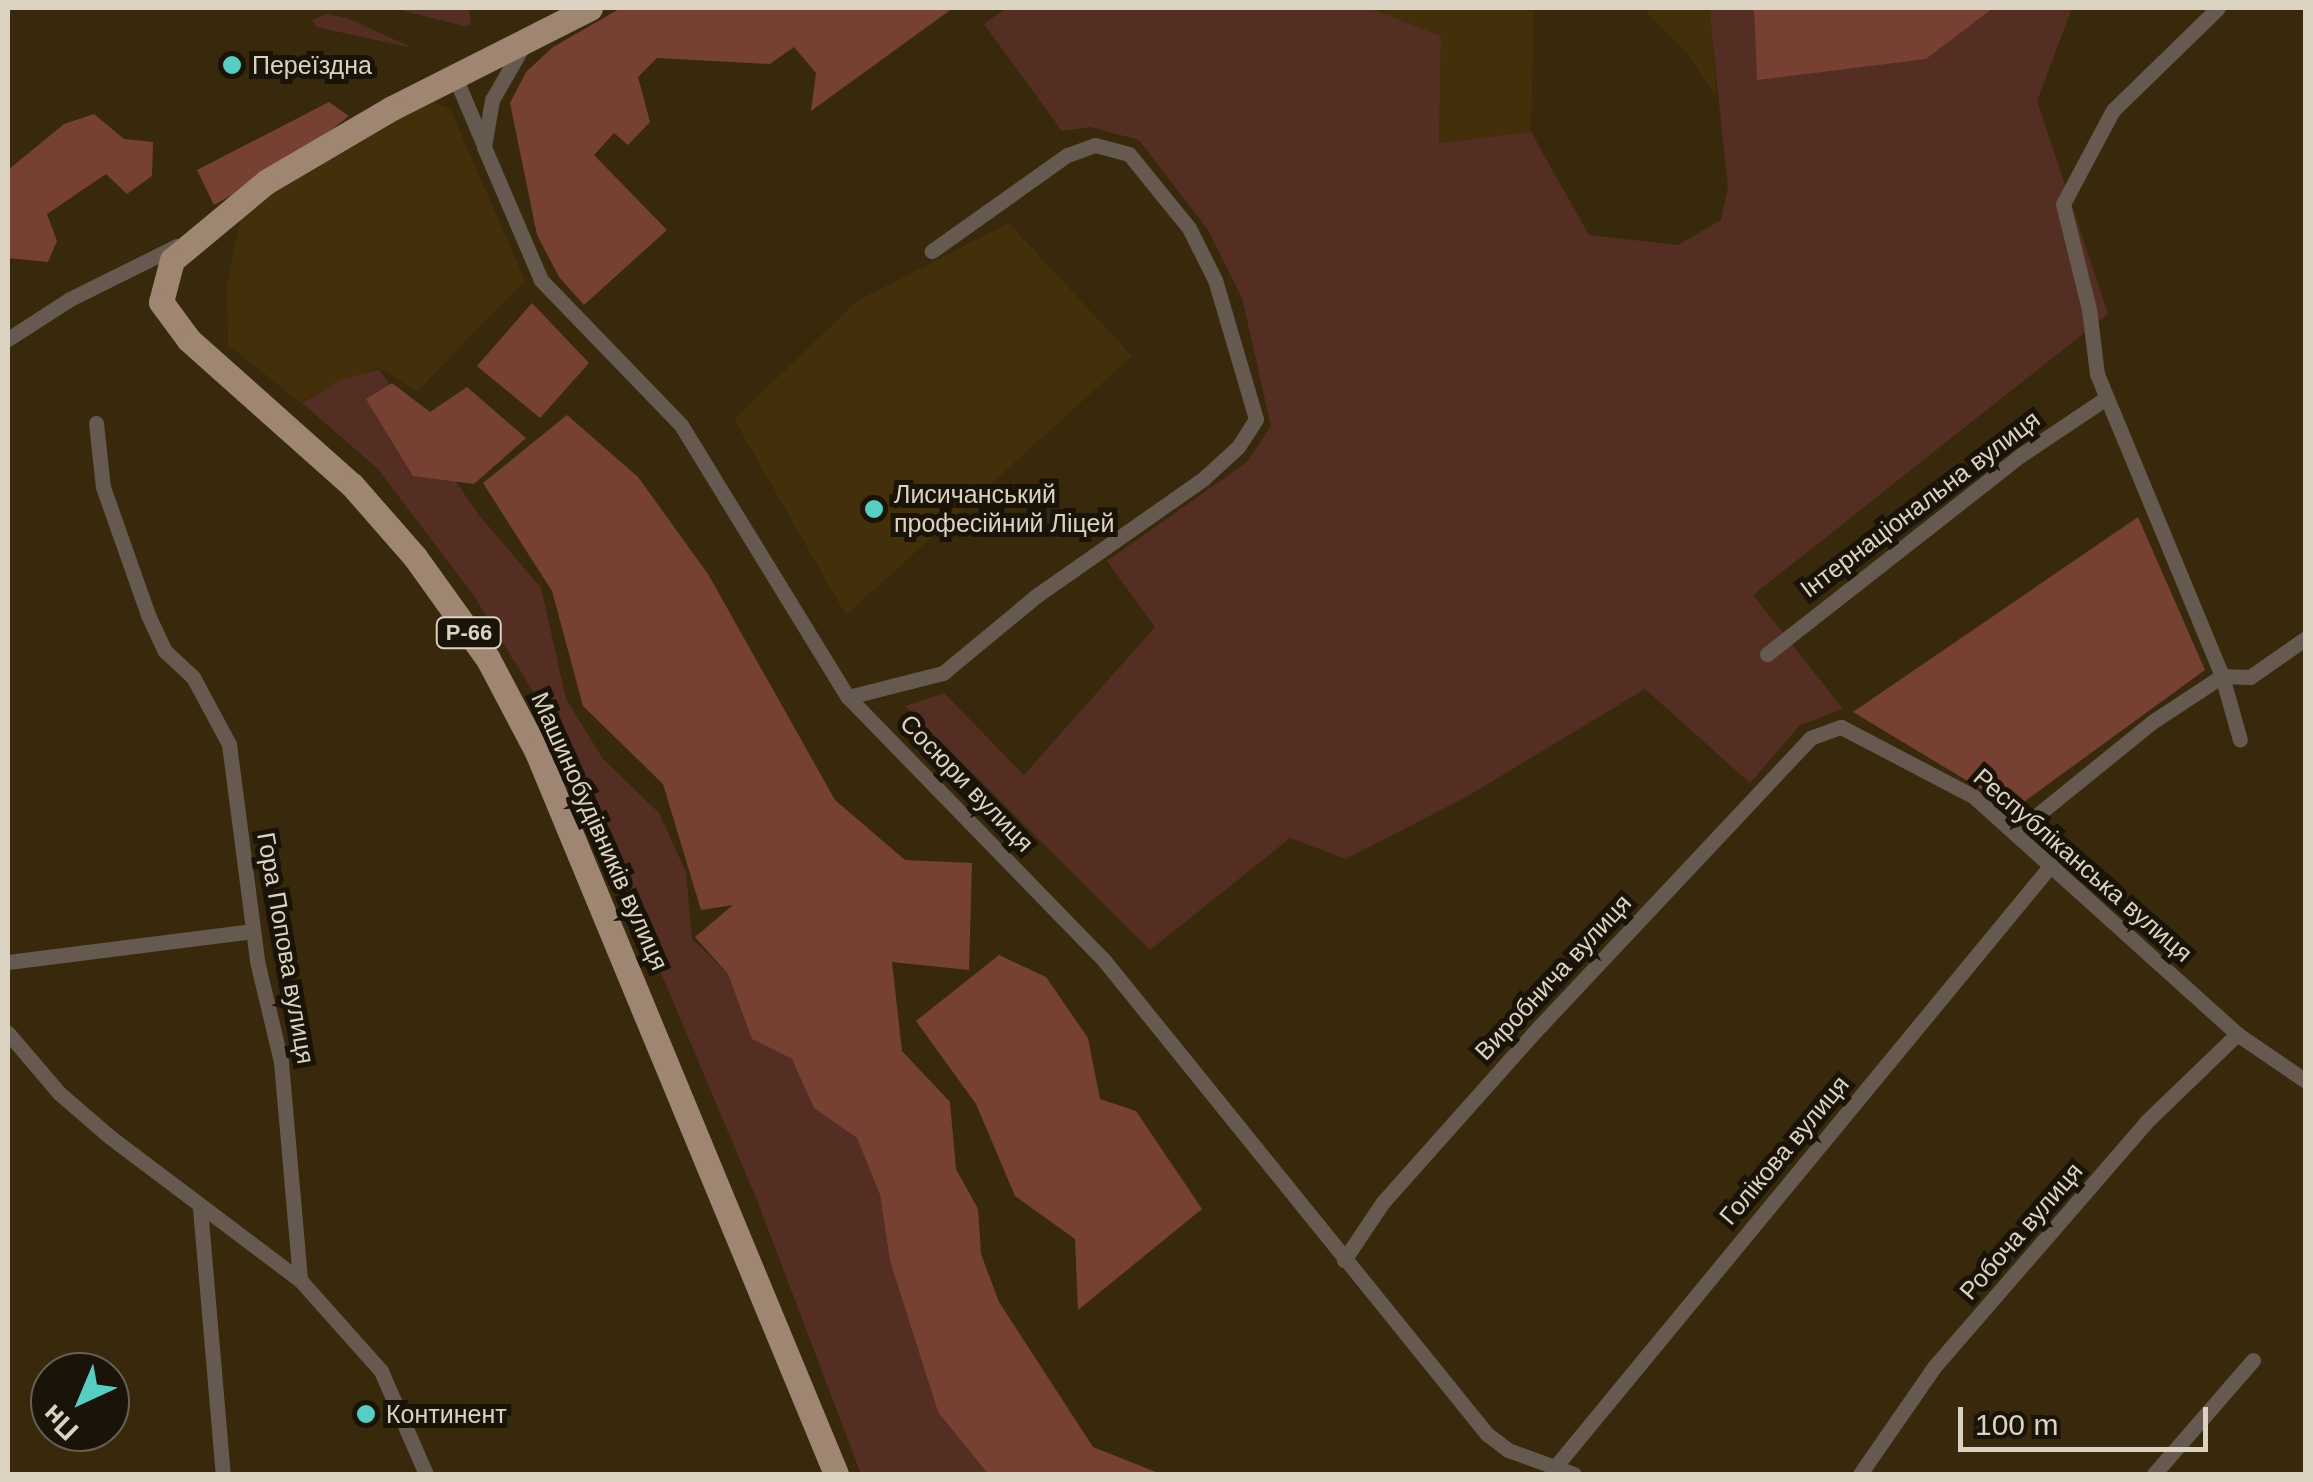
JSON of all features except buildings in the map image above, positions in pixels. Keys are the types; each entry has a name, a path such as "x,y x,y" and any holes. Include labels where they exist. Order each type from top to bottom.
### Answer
{"main road":[{"name":"Машинобудівників вулиця","path":"590,8 328,144 189,240 162,281 161,302 171,322 352,485 415,557 488,659 537,752 836,1474"}],"street":[{"path":"2218,8 2113,110 2063,204 2106,398 2222,676 2240,740"},
{"path":"484,147 492,100 527,40"},
{"name":"Сосюри вулиця","path":"455,77 540,280 680,425 848,697 1103,959 1487,1434 1574,1474"},
{"path":"848,697 943,673 1036,596 1203,479 1238,448 1256,418 1215,280 1190,228 1129,154 1095,145 1066,155 932,251"},
{"path":"8,340 70,299 189,240"},
{"name":"Інтернаціональна вулиця","path":"1767,654 2021,455 2106,398"},
{"name":"Гора Попова вулиця","path":"96,424 103,487 148,615 164,651 193,677 230,744 252,932 280,1062 300,1280"},
{"path":"2015,832 2095,765 2222,676 2250,676 2306,638"},
{"name":"Республіканська вулиця","path":"1810,738 1841,728 1973,796 2237,1034 2306,1081"},
{"name":"Виробнича вулиця","path":"1344,1260 1382,1202 1810,738"},
{"name":"Голікова вулиця","path":"1554,1467 2051,865"},
{"path":"8,962 252,932"},
{"path":"8,1033 59,1092 200,1208 300,1280 381,1370 426,1474"},
{"name":"Робоча вулиця","path":"1860,1474 1934,1367 2146,1122 2237,1034"},
{"path":"2282,1065 2306,1064"},
{"path":"2282,1065 2306,1089"},
{"path":"200,1208 223,1474"},
{"path":"2154,1474 2254,1360"}],"shaded area":[{"path":"392,8 469,8 471,25 464,26"},
{"path":"621,8 953,8 811,111 816,73 794,47 770,64 657,58 638,77 650,122 628,145 614,133 594,155 667,230 584,305 559,277 537,235 510,103 526,72 553,47"},
{"path":"1006,8 1369,8 1441,36 1439,143 1531,132 1589,235 1678,245 1721,220 1728,187 1709,8 2072,8 2037,101 2108,314 1753,595 1843,709 1800,725 1750,783 1645,689 1466,797 1346,859 1290,838 1150,950 905,706 944,693 1024,775 1155,627 1107,561 1247,462 1271,426 1242,298 1208,230 1139,140 1090,127 1062,131 984,24"},
{"path":"1369,8 1534,8 1531,132 1439,143 1441,36"},
{"path":"1643,8 1709,8 1717,99 1692,59"},
{"path":"1754,8 1993,8 1926,59 1757,80"},
{"path":"327,14 347,18 413,48 316,27 312,20"},
{"path":"426,99 450,109 525,281 417,391 378,367 300,402 228,345 227,283 242,212 332,150"},
{"path":"329,102 349,116 288,163 214,205 197,170"},
{"path":"94,114 124,139 153,142 152,176 127,194 106,174 47,214 57,241 48,262 8,258 8,170 64,124"},
{"name":"Лисичанський професійний Ліцей","path":"1009,223 1132,356 846,615 734,419 857,301"},
{"path":"532,303 589,363 540,418 477,366"},
{"path":"379,369 478,514 541,588 566,699 603,759 659,813 686,872 692,939 728,974 752,1039 792,1059 857,1138 880,1195 890,1261 938,1412 988,1474 861,1474 757,1200 625,888 534,693 472,593 377,468 302,403 342,380"},
{"path":"392,383 430,412 467,387 526,438 474,484 413,476 366,399"},
{"path":"567,415 638,477 708,574 835,800 905,860 972,863 969,970 892,962 902,1051 950,1102 956,1169 978,1209 981,1254 999,1302 1093,1447 1161,1474 988,1474 938,1412 890,1261 880,1195 857,1138 814,1108 792,1059 752,1039 728,974 695,937 733,905 701,910 663,784 583,706 552,591 483,483"},
{"path":"2138,517 2205,670 2014,809 1853,712"},
{"path":"999,955 1046,977 1088,1038 1100,1099 1136,1111 1202,1209 1078,1310 1075,1239 1015,1196 976,1104 916,1021"}],"place":[{"name":"Переїздна","path":"232,65"},
{"name":"Лисичанський професійний Ліцей","path":"874,509"},
{"name":"Континент","path":"366,1414"}]}
